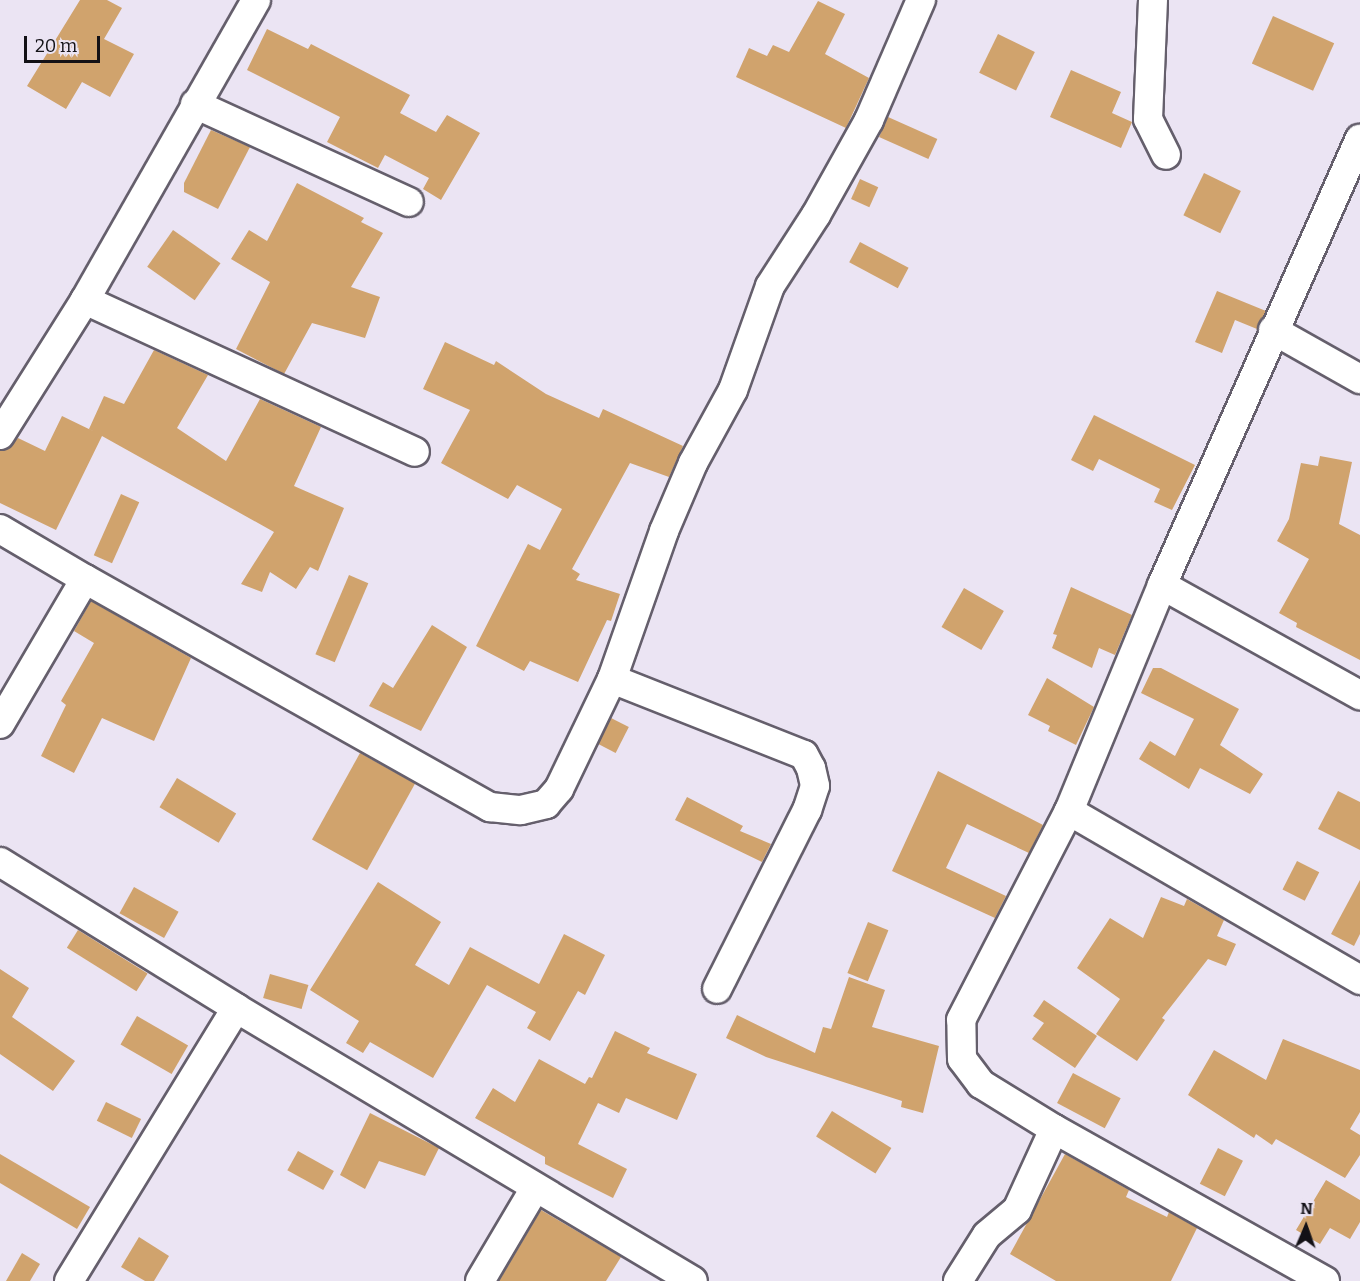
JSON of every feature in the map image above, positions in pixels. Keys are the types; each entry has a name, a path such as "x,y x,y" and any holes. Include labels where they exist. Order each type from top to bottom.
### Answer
{"street":[{"path":"0,435 85,300 256,0"},
{"path":"0,529 489,807 521,810 546,804 559,789 612,679 664,531 693,463 733,390 770,286 816,215 869,120 921,0"},
{"path":"1153,0 1148,119 1166,155"},
{"path":"195,104 409,202"},
{"path":"1325,1281 1054,1129 981,1084 962,1059 961,1020 1069,811 1162,585 1273,330 1360,139"},
{"path":"85,300 415,452"},
{"path":"1273,330 1360,379"},
{"path":"0,724 86,579"},
{"path":"1162,585 1360,695"},
{"path":"612,679 804,755 812,768 815,786 807,810 717,988"},
{"path":"1069,811 1360,980"},
{"path":"0,862 236,1008 693,1281"},
{"path":"69,1281 236,1008"},
{"path":"958,1281 987,1235 1017,1210 1054,1129"},
{"path":"480,1281 535,1188"}],"building":[{"path":"80,0 107,0 122,8 104,39 134,54 110,97 82,82 66,109 27,86"},
{"path":"818,1 845,14 825,54 869,78 846,128 736,77 749,48 767,56 773,45 789,52"},
{"path":"1273,16 1334,43 1313,91 1252,64"},
{"path":"267,29 308,49 311,44 410,95 400,113 436,132 447,115 480,133 441,200 423,189 429,178 385,155 378,168 327,142 340,117 247,70"},
{"path":"998,34 1035,52 1016,91 979,73"},
{"path":"1071,70 1121,92 1112,113 1132,122 1121,148 1050,117"},
{"path":"888,117 937,139 928,159 879,137"},
{"path":"211,130 250,147 218,209 184,192 184,183"},
{"path":"1204,173 1241,191 1220,233 1183,215"},
{"path":"860,179 878,187 869,207 851,199"},
{"path":"297,183 364,218 361,222 383,233 351,287 380,297 365,338 312,323 284,374 236,349 270,282 231,259 249,230 267,241"},
{"path":"173,230 221,263 195,300 147,267"},
{"path":"860,242 909,268 898,288 849,262"},
{"path":"1217,291 1266,311 1257,329 1235,320 1222,353 1195,342"},
{"path":"445,342 494,365 496,361 546,394 599,418 603,409 683,446 669,477 630,463 572,569 580,574 576,580 620,594 611,621 607,620 578,682 530,661 524,671 476,646 528,544 540,550 562,509 517,485 508,499 441,463 470,410 423,389"},
{"path":"154,350 208,375 177,428 226,461 260,399 321,427 294,486 344,508 318,571 310,567 296,589 270,572 262,592 241,584 274,532 102,436 56,530 0,503 0,451 8,449 18,438 45,451 62,416 95,432 89,429 104,396 124,404"},
{"path":"1094,415 1195,465 1172,510 1154,502 1160,489 1099,459 1093,471 1071,460"},
{"path":"1320,456 1352,462 1339,524 1360,535 1360,660 1296,627 1297,623 1279,613 1309,559 1277,541 1289,519 1301,463 1318,466"},
{"path":"121,494 139,502 112,563 94,555"},
{"path":"349,575 368,583 335,662 315,654"},
{"path":"1071,587 1132,615 1115,655 1099,648 1092,668 1052,648 1057,635 1053,634"},
{"path":"964,588 1004,611 981,650 942,627"},
{"path":"91,601 191,658 154,741 102,718 74,773 41,756 66,705 61,701 94,643 74,631"},
{"path":"432,625 467,647 421,731 369,706 383,682 393,688"},
{"path":"1153,668 1161,668 1239,709 1220,745 1263,774 1250,794 1200,768 1189,789 1139,759 1150,741 1175,756 1194,719 1141,693"},
{"path":"1047,678 1094,707 1076,745 1048,731 1050,726 1028,715"},
{"path":"611,718 629,727 616,753 598,744"},
{"path":"360,753 415,784 367,870 312,840"},
{"path":"938,771 1043,825 1029,853 967,824 946,868 1006,896 995,918 892,871"},
{"path":"177,778 236,814 219,843 159,807"},
{"path":"1338,791 1360,802 1360,850 1318,829"},
{"path":"687,797 743,826 740,831 771,844 762,862 675,820"},
{"path":"1297,861 1319,872 1305,901 1282,890"},
{"path":"1360,880 1360,934 1354,946 1331,934"},
{"path":"378,882 441,922 415,965 449,985 470,947 539,984 564,934 605,955 585,995 578,991 550,1041 527,1028 536,1012 487,985 433,1078 370,1042 363,1053 346,1043 359,1021 310,990"},
{"path":"134,887 179,912 164,938 119,913"},
{"path":"1161,897 1184,906 1187,899 1224,920 1217,936 1236,944 1226,966 1208,959 1162,1018 1165,1020 1137,1061 1096,1034 1120,999 1077,968 1110,918 1143,938"},
{"path":"868,922 888,930 868,981 847,973"},
{"path":"78,930 148,973 136,991 67,948"},
{"path":"0,969 29,988 12,1017 75,1061 53,1091 0,1054"},
{"path":"270,974 308,985 302,1009 263,998"},
{"path":"849,977 885,990 872,1027 939,1046 923,1113 901,1107 902,1101 766,1057 726,1038 737,1015 815,1053 823,1027 831,1029"},
{"path":"1044,1000 1097,1036 1075,1068 1032,1039 1044,1023 1033,1016"},
{"path":"137,1016 188,1046 172,1074 121,1045"},
{"path":"615,1031 650,1048 647,1053 697,1074 677,1120 626,1098 619,1113 598,1103 578,1144 627,1169 613,1198 545,1164 545,1157 475,1118 493,1088 515,1102 539,1059 585,1084 589,1077 592,1078"},
{"path":"1283,1039 1360,1070 1360,1112 1350,1129 1360,1135 1360,1155 1345,1178 1276,1139 1272,1145 1256,1134 1254,1138 1188,1095 1214,1050 1266,1080"},
{"path":"1073,1073 1121,1098 1105,1128 1057,1103"},
{"path":"106,1102 141,1119 132,1138 97,1121"},
{"path":"832,1111 891,1148 875,1174 816,1136"},
{"path":"370,1113 439,1148 425,1176 379,1161 365,1189 340,1175"},
{"path":"1218,1148 1243,1161 1225,1196 1200,1184"},
{"path":"298,1151 334,1171 323,1190 287,1170"},
{"path":"0,1154 90,1207 77,1229 0,1183"},
{"path":"1065,1154 1129,1190 1126,1197 1167,1217 1169,1212 1197,1228 1171,1281 1056,1281 1010,1254"},
{"path":"1326,1180 1360,1200 1360,1222 1350,1239 1330,1228 1320,1244 1296,1230"},
{"path":"541,1210 621,1257 606,1281 499,1281"},
{"path":"139,1237 169,1256 154,1281 145,1281 121,1267"},
{"path":"22,1253 40,1264 30,1281 6,1281"}]}
